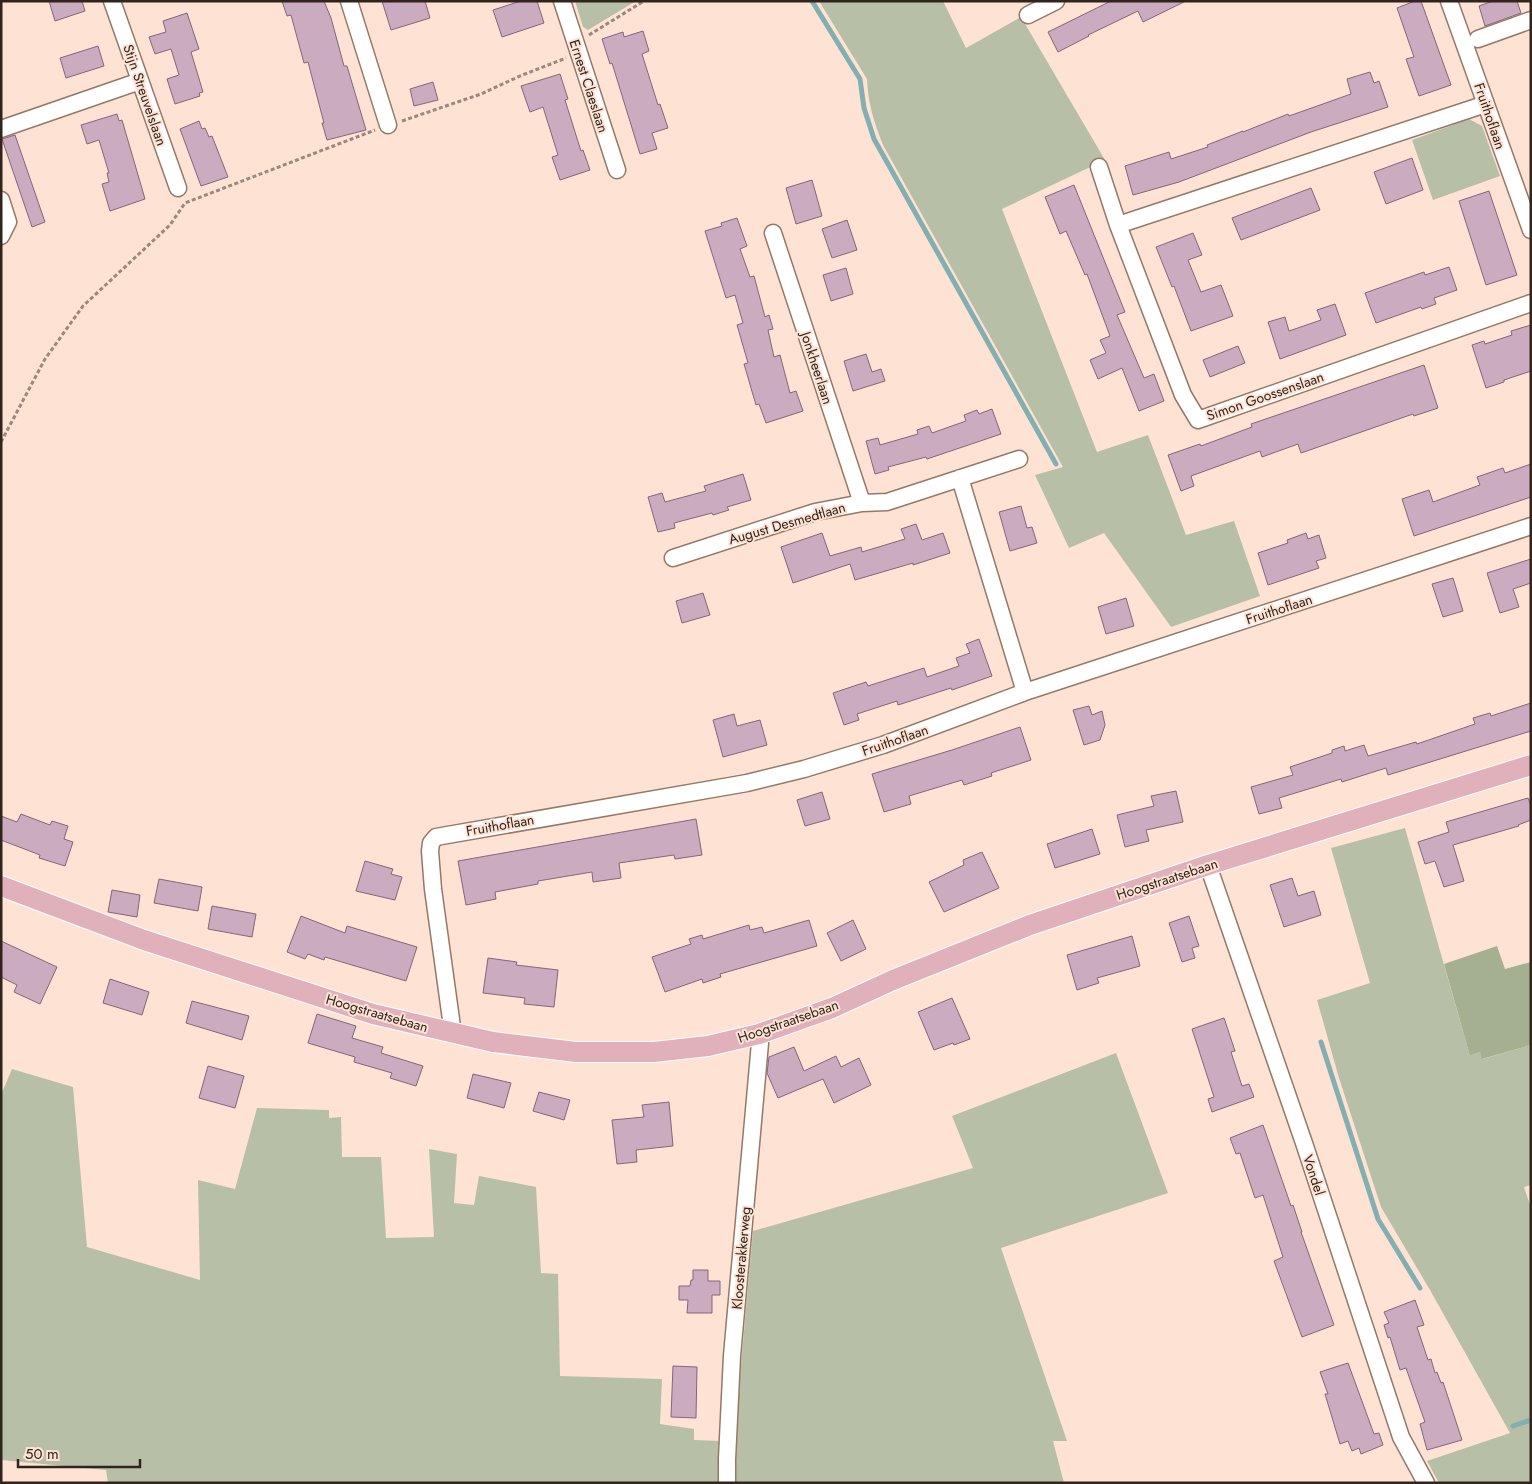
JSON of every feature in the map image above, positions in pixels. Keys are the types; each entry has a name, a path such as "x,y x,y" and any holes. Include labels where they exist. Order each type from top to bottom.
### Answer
{"main road":[{"name":"Hoogstraatsebaan","path":"1,886 144,940 373,1014 493,1042 576,1052 654,1052 708,1046 759,1034 832,1008 893,980 1030,926 1208,865 1531,766"}],"street":[{"name":"Stijn Streuvelslaan","path":"112,1 178,188"},
{"path":"349,1 388,125"},
{"name":"Ernest Claeslaan","path":"562,1 617,170"},
{"path":"1028,15 1056,1"},
{"name":"Fruithoflaan","path":"1450,1 1531,230"},
{"path":"1478,39 1531,20"},
{"path":"1,130 140,81"},
{"path":"1118,225 1486,104"},
{"name":"Simon Goossenslaan","path":"1099,167 1118,225 1183,396 1198,420 1531,303"},
{"path":"1,200 8,222 1,236"},
{"name":"Jonkheerlaan","path":"773,233 862,503"},
{"name":"August Desmedtlaan","path":"673,558 815,512 862,503 887,502 1018,459"},
{"path":"960,478 1025,692"},
{"name":"Fruithoflaan","path":"454,1034 433,889 430,851 431,843 436,837 747,783 804,770 883,745 1025,692 1531,526"},
{"name":"Vondel","path":"1208,865 1304,1143 1401,1437 1426,1483"},
{"name":"Kloosterakkerweg","path":"727,1483 732,1356 760,1043 759,1034"}],"path":[{"path":"575,44 644,1"},
{"path":"1,442 45,359 83,306 170,225 185,203"}],"green space":[{"path":"575,1 636,1 588,30 583,27"},
{"path":"819,1 943,1 966,48 1021,17 1105,160 1002,209 1097,452 1148,435 1186,535 1234,521 1260,596 1171,627 1104,533 1069,548 1035,475 1063,467 883,145 872,113 867,79"},
{"path":"1469,119 1482,126 1500,176 1433,200 1412,140"},
{"path":"1405,828 1470,1056 1480,1052 1483,1059 1531,1045 1531,1185 1524,1187 1531,1208 1531,1483 1439,1483 1427,1461 1510,1433 1381,1207 1339,1078 1317,1000 1370,983 1331,848"},
{"path":"1497,946 1505,969 1531,962 1531,1045 1482,1059 1480,1052 1470,1056 1444,964"},
{"path":"1116,1053 1168,1193 1001,1248 1067,1441 1053,1441 1064,1483 735,1483 737,1410 753,1231 973,1168 952,1116"},
{"path":"12,1069 73,1087 87,1247 200,1280 198,1180 235,1189 257,1108 329,1110 329,1118 341,1117 342,1157 381,1157 386,1238 434,1237 429,1149 457,1154 454,1203 474,1205 479,1176 536,1187 541,1273 558,1274 560,1376 662,1379 660,1424 694,1429 694,1440 721,1441 719,1483 108,1483 106,1470 1,1460 1,1095"}],"building":[{"path":"49,1 82,1 85,11 55,21"},
{"path":"282,1 324,1 331,18 344,66 347,66 366,130 327,140 308,62 304,63 291,15 287,16"},
{"path":"382,1 425,1 430,18 391,30"},
{"path":"521,1 537,1 544,23 502,37 493,10"},
{"path":"1111,1 1186,1 1143,22 1138,11 1058,52 1048,32"},
{"path":"1415,1 1421,1 1451,85 1419,96 1406,59 1414,57 1397,8"},
{"path":"1493,1 1517,1 1521,13 1485,26 1479,6"},
{"path":"187,13 199,49 191,52 203,92 199,93 200,96 175,104 167,79 179,75 171,49 155,54 149,37 166,32 163,21"},
{"path":"643,31 649,51 642,54 658,105 660,104 668,128 652,133 657,149 640,154 612,63 610,64 602,39 623,32 624,37"},
{"path":"98,46 104,66 66,78 60,58"},
{"path":"1370,72 1374,83 1379,81 1388,107 1311,132 1179,182 1133,195 1125,166 1169,152 1171,159 1208,147 1207,145 1288,114 1289,116 1351,94 1347,79"},
{"path":"560,74 568,99 565,100 581,151 583,150 590,170 560,180 552,157 558,155 543,107 530,112 521,86"},
{"path":"433,82 438,100 414,106 410,89"},
{"path":"117,114 119,121 122,120 145,199 110,211 102,184 109,182 107,173 109,173 99,140 87,144 81,125"},
{"path":"199,121 202,129 205,128 209,137 212,136 228,177 201,186 180,129"},
{"path":"15,135 45,222 32,227 2,139"},
{"path":"1412,158 1423,190 1386,204 1374,172"},
{"path":"812,180 822,216 796,224 786,188"},
{"path":"1074,185 1125,312 1117,315 1144,378 1154,374 1164,401 1139,411 1122,368 1098,379 1090,360 1106,353 1100,340 1110,336 1087,274 1085,275 1066,231 1060,234 1045,197"},
{"path":"1311,188 1320,210 1241,240 1232,218"},
{"path":"1489,191 1517,275 1486,285 1459,201"},
{"path":"737,218 747,246 740,249 750,277 754,276 765,317 769,315 773,329 768,330 774,357 780,355 790,393 796,391 803,411 766,423 759,404 756,405 744,364 748,363 737,325 743,323 735,295 726,298 705,231 722,226 721,223"},
{"path":"847,220 857,250 832,258 822,229"},
{"path":"1193,233 1202,255 1188,260 1201,292 1221,285 1233,316 1191,331 1174,286 1172,287 1156,247"},
{"path":"1449,267 1457,290 1434,298 1436,304 1422,309 1421,307 1376,323 1365,293 1424,272 1425,275"},
{"path":"846,268 853,294 831,301 823,275"},
{"path":"1335,304 1346,335 1280,359 1268,322 1285,317 1289,331 1321,320 1317,310"},
{"path":"1531,325 1531,371 1486,388 1472,345 1484,341 1485,344 1512,335 1511,331"},
{"path":"1238,346 1245,363 1210,377 1203,360"},
{"path":"866,354 872,372 881,369 885,381 853,391 844,361"},
{"path":"1424,365 1438,408 1414,416 1413,414 1301,453 1298,444 1262,457 1260,451 1191,476 1194,486 1181,491 1168,455 1200,444 1201,446 1252,427 1251,424"},
{"path":"992,409 1001,434 927,459 926,457 888,467 889,470 875,474 866,441 878,438 880,445 918,434 917,430 929,426 932,433 966,421 964,415 977,410 979,414"},
{"path":"1531,464 1531,497 1414,536 1402,499 1429,490 1433,502 1480,485 1477,477 1503,468 1505,473"},
{"path":"743,474 751,500 727,507 729,510 713,515 712,513 674,523 675,528 658,532 648,497 662,493 665,502 706,491 704,486"},
{"path":"1021,506 1027,528 1032,527 1037,543 1010,551 999,512"},
{"path":"916,524 922,540 943,533 950,553 855,580 850,564 793,583 781,547 822,533 830,556 861,547 862,552 905,539 901,529"},
{"path":"1306,533 1308,539 1319,535 1326,558 1316,561 1319,568 1268,585 1258,553 1288,543 1287,540"},
{"path":"1531,559 1531,583 1513,589 1519,607 1500,613 1487,573"},
{"path":"1453,578 1463,611 1443,617 1432,584"},
{"path":"703,593 710,615 682,623 676,601"},
{"path":"1126,598 1134,626 1106,634 1098,607"},
{"path":"979,639 992,676 952,690 951,688 898,705 897,701 857,714 859,720 844,725 833,693 866,682 868,686 924,668 927,677 959,666 956,658 970,653 966,644"},
{"path":"1531,703 1531,731 1388,775 1386,768 1342,782 1341,779 1279,798 1282,808 1259,814 1251,787 1293,775 1290,767 1332,753 1332,750 1344,746 1345,751 1364,745 1368,756 1416,742 1417,744 1475,724 1473,718 1490,713 1491,716"},
{"path":"1089,706 1092,715 1102,711 1105,725 1100,740 1084,745 1073,710"},
{"path":"734,714 737,726 760,720 767,745 723,757 713,720"},
{"path":"1020,727 1031,760 991,773 992,776 964,785 962,780 909,796 911,804 884,812 872,774"},
{"path":"1176,791 1183,822 1146,830 1149,841 1125,847 1117,815 1154,806 1151,796"},
{"path":"822,792 830,819 805,826 797,800"},
{"path":"1528,798 1531,806 1531,820 1519,826 1453,845 1464,881 1444,887 1435,861 1425,864 1418,842 1449,832 1446,822"},
{"path":"21,814 50,825 52,821 68,826 64,839 73,842 65,866 39,858 40,855 1,840 1,816 17,822"},
{"path":"696,819 702,855 675,859 674,855 619,863 621,878 593,882 592,872 538,881 538,884 495,892 496,899 466,905 458,861"},
{"path":"1092,829 1100,854 1055,868 1047,844"},
{"path":"982,852 999,888 944,912 929,882 964,865 963,860"},
{"path":"365,861 393,869 391,874 402,877 395,900 356,891"},
{"path":"1292,878 1298,896 1314,891 1321,915 1284,927 1270,885"},
{"path":"159,879 202,887 198,911 154,903"},
{"path":"112,890 140,895 137,917 108,912"},
{"path":"212,906 256,914 252,937 208,929"},
{"path":"301,916 345,933 347,926 417,947 406,981 325,957 324,960 308,954 305,959 287,952"},
{"path":"1189,916 1199,946 1192,948 1195,958 1182,962 1169,923"},
{"path":"809,920 817,946 720,974 721,977 703,983 702,979 665,992 652,957 691,944 689,939 702,935 703,939 749,925 750,930 762,927 764,933"},
{"path":"853,920 866,949 841,961 827,933"},
{"path":"1132,936 1140,966 1097,978 1099,983 1077,990 1067,955"},
{"path":"1,941 57,967 40,1004 14,992 17,985 1,977"},
{"path":"488,958 517,962 516,965 558,970 554,1007 524,1004 525,998 483,993"},
{"path":"110,979 149,992 142,1015 103,1003"},
{"path":"952,998 970,1039 934,1050 918,1012"},
{"path":"192,1001 249,1016 242,1040 186,1023"},
{"path":"317,1014 356,1026 352,1038 383,1047 381,1053 423,1066 416,1086 390,1078 392,1073 354,1062 355,1057 308,1043"},
{"path":"1224,1018 1235,1051 1231,1052 1242,1086 1249,1084 1254,1097 1212,1112 1208,1099 1214,1097 1192,1029"},
{"path":"794,1047 804,1071 836,1056 841,1067 859,1058 871,1085 834,1103 823,1079 778,1098 767,1073 769,1057"},
{"path":"208,1066 244,1076 235,1108 199,1098"},
{"path":"473,1074 511,1083 504,1108 467,1098"},
{"path":"539,1092 570,1100 564,1120 533,1111"},
{"path":"669,1102 673,1146 636,1150 637,1162 617,1164 612,1120 644,1117 642,1105"},
{"path":"1263,1125 1291,1206 1293,1205 1334,1325 1302,1337 1274,1261 1283,1257 1263,1195 1255,1198 1240,1153 1236,1154 1230,1138"},
{"path":"693,1270 708,1270 708,1281 720,1281 720,1295 712,1295 712,1313 687,1313 688,1300 679,1300 679,1286 690,1286 691,1280 693,1280"},
{"path":"1415,1300 1424,1325 1417,1327 1428,1360 1431,1359 1435,1373 1437,1372 1441,1383 1443,1382 1462,1440 1427,1450 1420,1424 1425,1422 1406,1368 1400,1370 1390,1337 1388,1338 1384,1325 1389,1323 1384,1312"},
{"path":"1348,1363 1374,1434 1379,1433 1383,1445 1361,1454 1359,1448 1352,1451 1348,1441 1340,1444 1325,1394 1328,1394 1320,1372"},
{"path":"673,1366 697,1367 696,1418 671,1417"}],"waterway":[{"path":"812,1 860,79 864,108 874,139 1056,464"},
{"path":"1321,1042 1378,1219 1420,1288"},
{"path":"1513,1426 1531,1420"}]}
